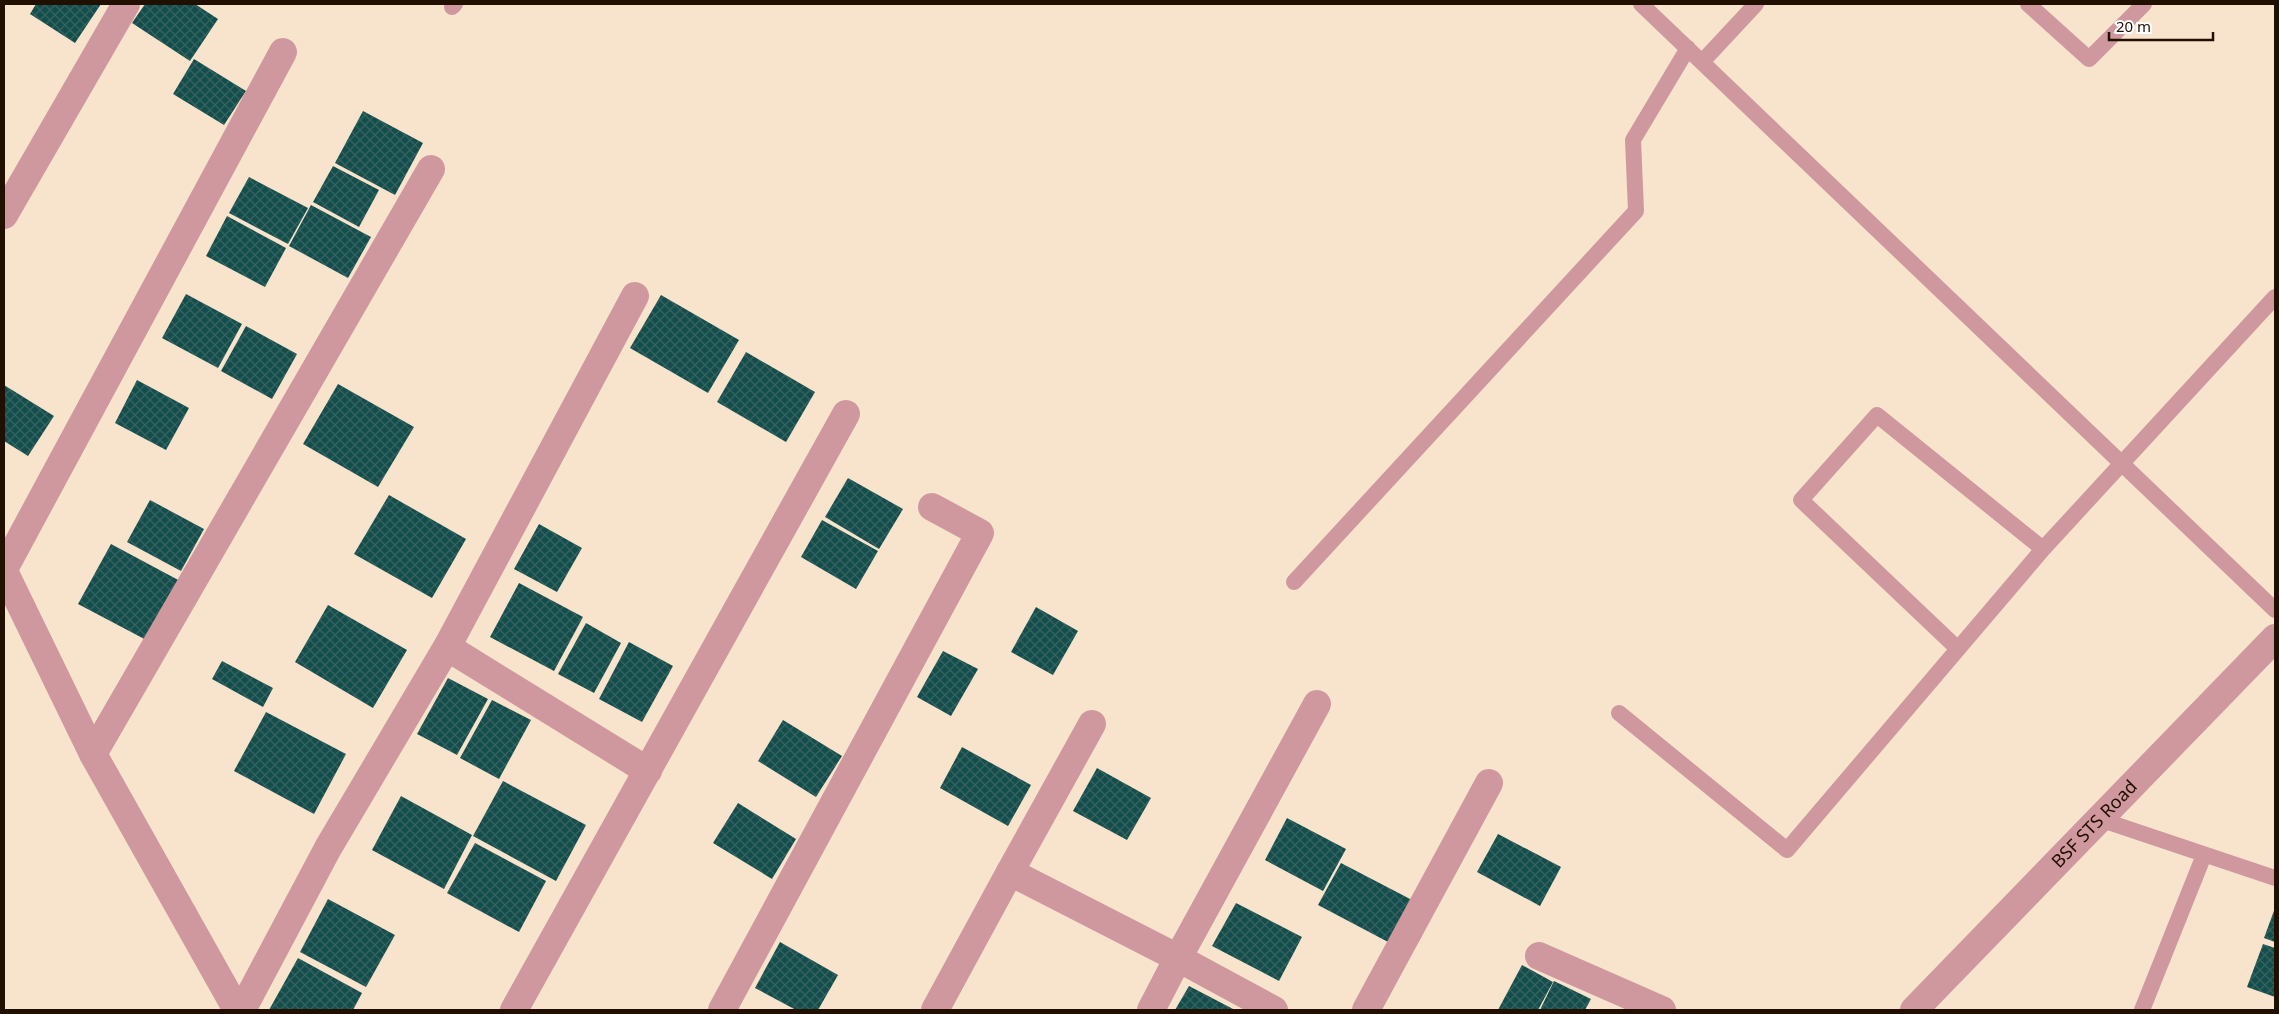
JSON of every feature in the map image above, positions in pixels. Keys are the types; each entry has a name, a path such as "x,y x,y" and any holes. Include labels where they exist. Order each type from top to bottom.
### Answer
{"street":[{"path":"4,215 126,4"},
{"path":"237,1010 92,754 4,570 283,52"},
{"path":"92,754 430,169"},
{"path":"242,1010 328,848 447,647 634,296"},
{"path":"514,1010 846,414"},
{"path":"722,1010 980,533 932,507"},
{"name":"BSF STS Road","path":"1914,1010 2275,638"},
{"path":"447,647 648,771"},
{"path":"1151,1010 1317,704"},
{"path":"935,1010 1092,724"},
{"path":"1366,1010 1489,783"},
{"path":"1010,872 1178,958 1274,1010"},
{"path":"1539,956 1662,1010"}],"lane":[{"path":"1641,4 2275,610"},
{"path":"1702,62 1756,4"},
{"path":"2028,4 2089,59 2144,4"},
{"path":"1294,582 1636,211 1634,140 1688,48"},
{"path":"1619,712 1787,850 2043,549 2275,297"},
{"path":"1958,649 1801,500 1877,415 2043,549"},
{"path":"2099,819 2275,878"},
{"path":"2142,1010 2204,855"}],"building":[{"path":"36,4 101,4 75,43 30,14"},
{"path":"145,4 195,4 218,19 190,61 132,23"},
{"path":"194,59 246,91 224,125 173,94"},
{"path":"363,111 423,143 395,195 335,163"},
{"path":"333,166 379,190 359,227 313,202"},
{"path":"249,177 308,208 288,244 229,213"},
{"path":"311,205 371,237 348,278 289,246"},
{"path":"227,216 286,248 265,287 206,256"},
{"path":"186,294 242,324 218,368 162,338"},
{"path":"661,295 739,340 708,393 630,348"},
{"path":"246,326 297,354 272,399 221,371"},
{"path":"746,352 815,392 786,442 717,402"},
{"path":"137,380 189,408 166,450 115,423"},
{"path":"338,384 414,427 378,487 303,444"},
{"path":"4,385 54,416 28,456 4,441"},
{"path":"848,478 903,509 879,549 825,517"},
{"path":"389,495 466,539 432,598 354,554"},
{"path":"150,500 204,529 181,571 127,542"},
{"path":"822,520 878,551 856,589 801,557"},
{"path":"539,524 582,548 557,592 514,569"},
{"path":"111,544 182,582 150,642 78,604"},
{"path":"519,583 583,617 554,671 490,637"},
{"path":"328,605 407,650 373,708 295,662"},
{"path":"1036,607 1078,631 1053,675 1011,652"},
{"path":"586,623 621,643 594,693 558,674"},
{"path":"629,642 673,666 642,722 599,699"},
{"path":"943,651 978,669 951,716 917,697"},
{"path":"222,661 273,688 263,707 212,679"},
{"path":"448,678 488,699 457,755 417,734"},
{"path":"492,700 531,720 499,779 460,758"},
{"path":"266,712 346,754 314,814 234,771"},
{"path":"783,720 842,756 816,797 758,761"},
{"path":"962,747 1031,785 1008,826 940,788"},
{"path":"1097,768 1151,798 1127,840 1073,811"},
{"path":"503,781 586,825 556,881 473,836"},
{"path":"401,796 472,835 444,889 372,850"},
{"path":"738,803 796,839 772,879 713,843"},
{"path":"1287,818 1346,849 1323,891 1265,860"},
{"path":"1498,834 1561,867 1540,906 1477,872"},
{"path":"475,843 546,881 519,932 447,893"},
{"path":"1341,863 1412,900 1390,943 1318,905"},
{"path":"328,899 395,935 366,987 300,952"},
{"path":"1236,903 1302,937 1279,981 1212,946"},
{"path":"2275,908 2275,942 2264,938"},
{"path":"780,942 838,975 818,1010 796,1010 755,988"},
{"path":"2263,944 2275,948 2275,997 2247,987"},
{"path":"298,958 362,993 353,1010 269,1010"},
{"path":"1522,965 1553,982 1538,1010 1498,1010"},
{"path":"1554,981 1591,999 1585,1010 1540,1010"},
{"path":"1189,986 1235,1010 1175,1010"}]}
